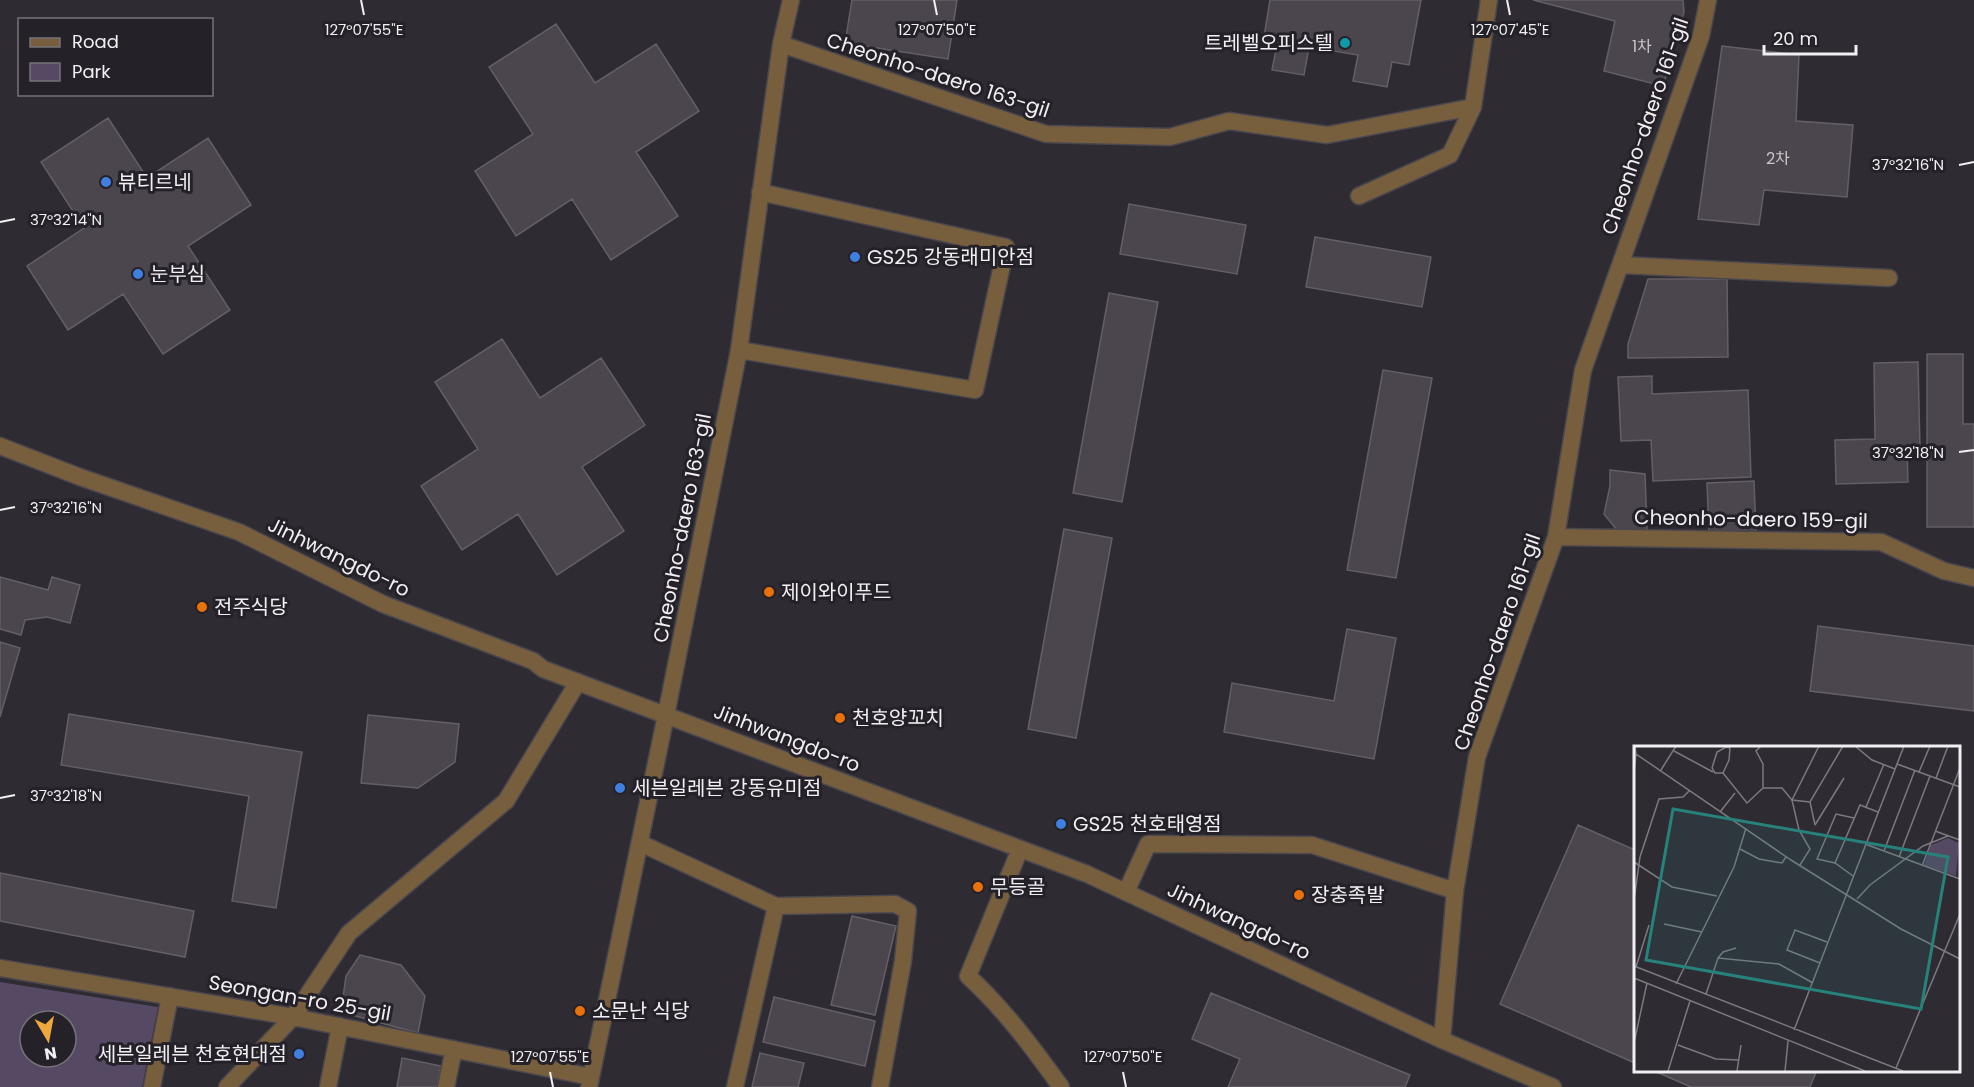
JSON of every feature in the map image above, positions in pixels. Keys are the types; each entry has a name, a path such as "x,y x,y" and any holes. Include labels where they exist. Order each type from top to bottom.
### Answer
{"street":[{"name":"Cheonho-daero 163-gil","path":"590,1082 739,350 781,44 791,0"},
{"path":"1359,196 1450,155 1473,107 1489,0"},
{"name":"Cheonho-daero 161-gil","path":"1442,1040 1455,891 1477,756 1556,537 1583,370 1701,36 1708,0"},
{"name":"Cheonho-daero 163-gil","path":"781,44 1046,134 1170,138 1229,121 1327,135 1473,107"},
{"path":"739,350 975,390 1006,247 760,192"},
{"name":"Cheonho-daero 161-gil","path":"1620,265 1889,278"},
{"name":"Jinhwangdo-ro","path":"0,446 80,477 239,532 383,604 533,661 543,669 1087,874 1442,1040 1553,1087"},
{"name":"Cheonho-daero 159-gil","path":"1556,537 1881,542 1944,571 1974,578"},
{"path":"227,1087 293,1017 349,933 506,801 578,682"},
{"path":"640,843 776,906 895,904 908,911 903,961 880,1087"},
{"path":"1126,892 1148,844 1312,845 1455,891"},
{"path":"1020,849 968,976 988,994 1029,1042 1061,1087"},
{"path":"735,1087 776,906"},
{"name":"Seongan-ro 25-gil","path":"0,968 340,1026 454,1049 590,1082"},
{"path":"152,1087 170,996"},
{"path":"328,1087 340,1026"},
{"path":"446,1087 454,1049"}],"green space":[{"path":"0,982 158,1007 142,1087 0,1087"}],"building":[{"path":"852,0 957,0 948,59 845,43"},
{"name":"트레벨오피스텔","path":"1270,0 1421,0 1409,65 1392,62 1387,87 1353,81 1358,55 1309,47 1304,75 1272,70 1278,40 1264,37"},
{"path":"1533,0 1683,0 1684,12 1663,86 1604,71 1615,21"},
{"path":"556,24 595,83 656,44 699,111 636,152 678,216 611,260 572,199 516,236 475,171 533,134 489,67"},
{"path":"1722,46 1799,55 1796,121 1853,125 1847,197 1764,190 1759,225 1698,219"},
{"path":"108,118 147,178 208,138 251,205 188,246 230,310 163,354 123,294 68,330 27,266 84,228 41,162"},
{"path":"1129,204 1246,225 1237,274 1120,254"},
{"path":"1315,237 1431,257 1422,307 1306,287"},
{"path":"1648,279 1727,279 1728,357 1628,358 1628,344"},
{"path":"1109,293 1158,302 1122,502 1073,493"},
{"path":"502,339 540,398 601,358 645,425 582,467 624,531 557,575 518,514 462,550 421,486 478,449 435,382"},
{"path":"1927,354 1963,354 1963,424 1974,424 1974,527 1927,527"},
{"path":"1918,362 1920,448 1907,449 1908,482 1836,484 1835,440 1875,439 1874,363"},
{"path":"1383,370 1432,378 1396,578 1347,570"},
{"path":"1652,376 1652,394 1748,390 1751,477 1653,481 1651,440 1621,441 1618,377"},
{"path":"1610,470 1645,474 1647,530 1617,530 1604,514 1610,486"},
{"path":"1754,481 1756,532 1709,534 1707,483"},
{"path":"1064,529 1112,538 1076,738 1028,729"},
{"path":"0,577 48,590 52,577 80,585 70,623 47,617 25,620 21,635 0,629"},
{"path":"1818,626 1974,646 1974,711 1810,691"},
{"path":"1347,629 1396,638 1374,759 1224,732 1232,683 1334,701"},
{"path":"0,642 20,648 0,717"},
{"path":"69,714 302,752 276,908 232,901 249,796 61,765"},
{"path":"368,715 459,724 455,762 418,788 361,783"},
{"path":"1578,825 1634,850 1634,1063 1500,1004"},
{"path":"0,873 194,911 185,957 0,921"},
{"path":"852,916 896,926 875,1015 831,1005"},
{"path":"360,955 401,965 425,996 418,1033 341,1012 346,976"},
{"path":"1211,993 1410,1075 1405,1087 1228,1087 1240,1059 1192,1039"},
{"path":"774,997 875,1021 865,1066 763,1042"},
{"path":"760,1053 804,1063 798,1087 752,1087"},
{"path":"402,1058 441,1066 437,1087 397,1087"},
{"path":"1657,1072 1816,1072 1810,1087 1691,1087"}],"place":[{"name":"트레벨오피스텔","path":"1345,43"},
{"name":"뷰티르네","path":"106,182"},
{"name":"GS25 강동래미안점","path":"855,257"},
{"name":"눈부심","path":"138,274"},
{"name":"제이와이푸드","path":"769,592"},
{"name":"전주식당","path":"202,607"},
{"name":"천호양꼬치","path":"840,718"},
{"name":"세븐일레븐 강동유미점","path":"620,788"},
{"name":"GS25 천호태영점","path":"1061,824"},
{"name":"무등골","path":"978,887"},
{"name":"장충족발","path":"1299,895"},
{"name":"소문난 식당","path":"580,1011"},
{"name":"세븐일레븐 천호현대점","path":"299,1054"}]}
